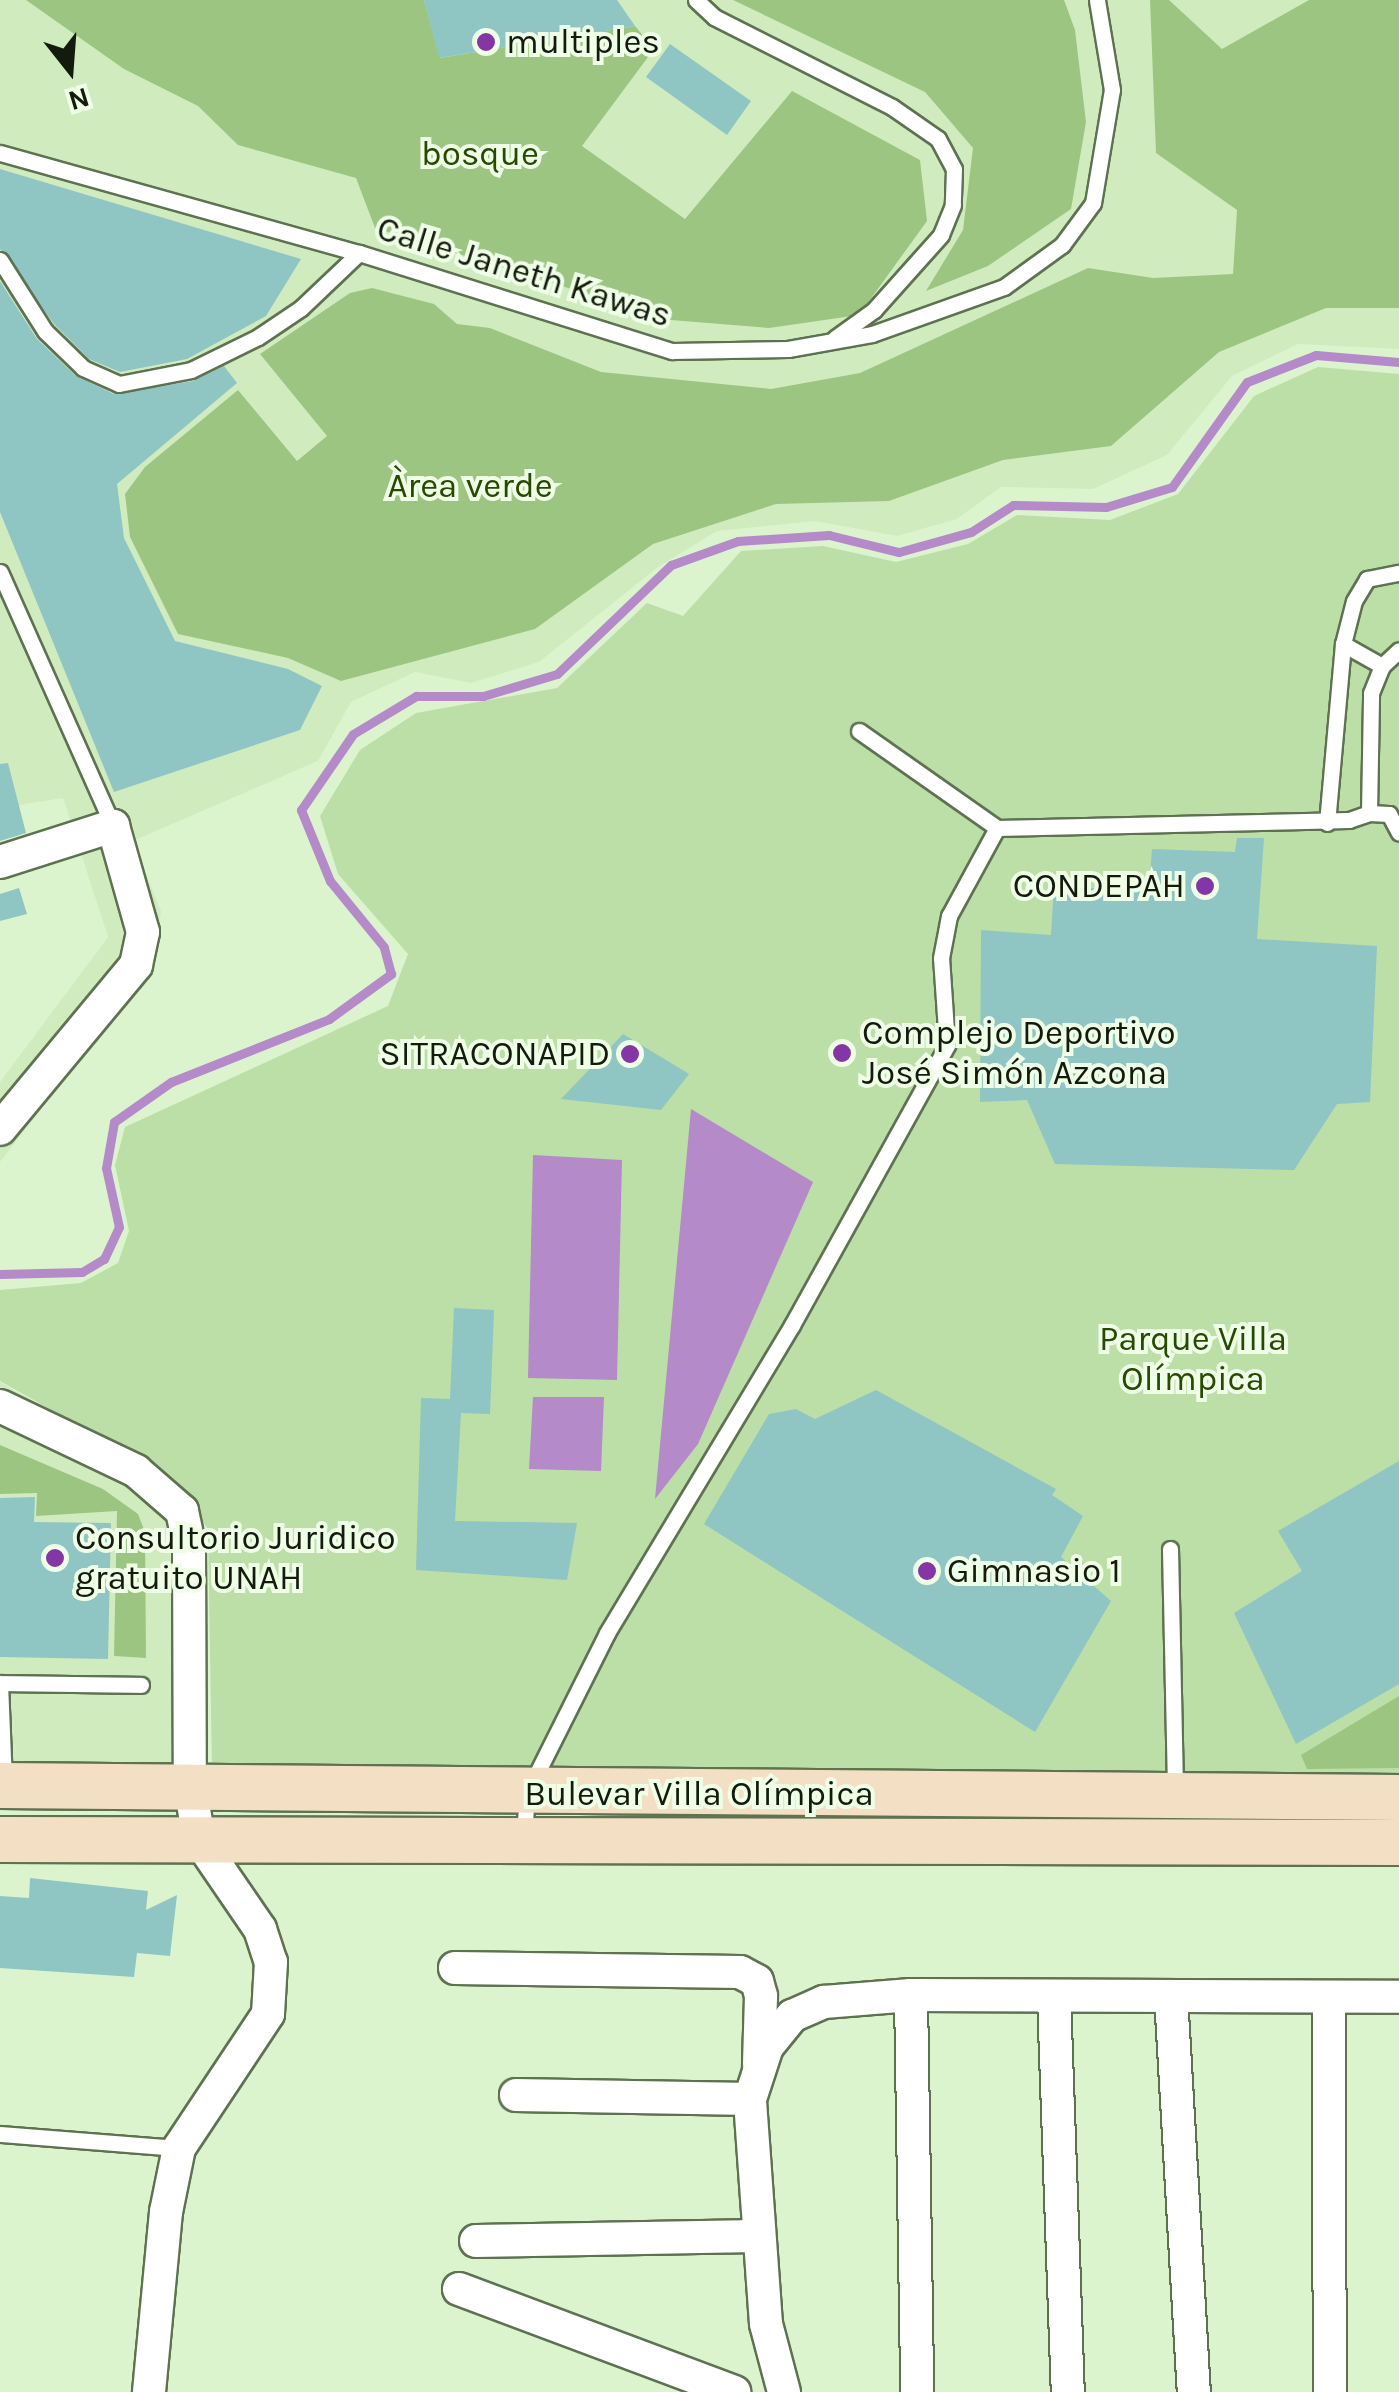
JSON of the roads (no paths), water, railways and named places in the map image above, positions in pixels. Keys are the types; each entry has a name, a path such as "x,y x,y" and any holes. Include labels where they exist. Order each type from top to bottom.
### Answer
{"main road":[{"name":"Bulevar Villa Olímpica","path":"2,1785 190,1784 527,1793 1399,1797"},
{"name":"Bulevar Villa Olímpica","path":"0,1839 1399,1842"}],"street":[{"path":"0,862 113,826 139,900 143,932 136,965 0,1128"},
{"path":"0,1406 136,1471 182,1512 188,1544 190,1784 199,1840 260,1929 271,1962 268,2014 179,2148 166,2212 149,2392"},
{"path":"455,1968 740,1972 756,1982 760,1996 754,2084 757,2236 766,2324 784,2392"},
{"path":"754,2084 792,2016 824,2002 912,1995 1399,1997"},
{"path":"912,1995 917,2392"},
{"path":"1171,1996 1194,2392"},
{"path":"1054,1997 1068,2392"},
{"path":"1329,1997 1330,2392"},
{"path":"516,2095 754,2084"},
{"path":"476,2241 757,2236"},
{"path":"458,2289 734,2392"}],"lane":[{"path":"696,0 714,17 892,108 938,139 954,170 953,205 941,235 874,310 829,342"},
{"name":"Calle Janeth Kawas","path":"0,152 359,253 672,351 829,342 1004,288 1062,245 1093,203 1112,90 1097,0"},
{"path":"0,260 45,331 83,368 120,384 190,370 241,346 301,308 359,253"},
{"path":"0,572 113,826"},
{"path":"1327,823 1343,644 1367,579 1399,573"},
{"path":"1343,644 1382,666"},
{"path":"1369,812 1371,693 1382,666 1399,650"},
{"path":"859,731 997,828 1327,823 1369,812 1389,814 1399,833"},
{"path":"524,1839 527,1793 607,1633 916,1110 947,1045 941,958 948,916 997,828"},
{"path":"1170,1549 1175,1796"},
{"path":"2,1785 2,1683 142,1685"},
{"path":"0,2134 179,2148"}],"waterway":[{"path":"0,1274 82,1272 104,1259 119,1227 106,1168 114,1122 171,1082 329,1019 391,974 384,947 330,881 301,810 353,734 416,696 483,696 557,674 671,565 738,541 829,535 899,552 971,532 1013,505 1106,507 1172,487 1247,382 1316,355 1399,362"}],"place":[{"name":"multiples","path":"486,42"},
{"name":"CONDEPAH","path":"1205,886"},
{"name":"Complejo Deportivo José Simón Azcona","path":"842,1053"},
{"name":"SITRACONAPID","path":"630,1054"},
{"name":"Consultorio Juridico gratuito UNAH","path":"55,1558"},
{"name":"Gimnasio 1","path":"927,1571"}],"park label":[{"name":"bosque","path":"480,154"},
{"name":"Àrea verde","path":"470,486"},
{"name":"Parque Villa Olímpica","path":"1193,1359"}]}
